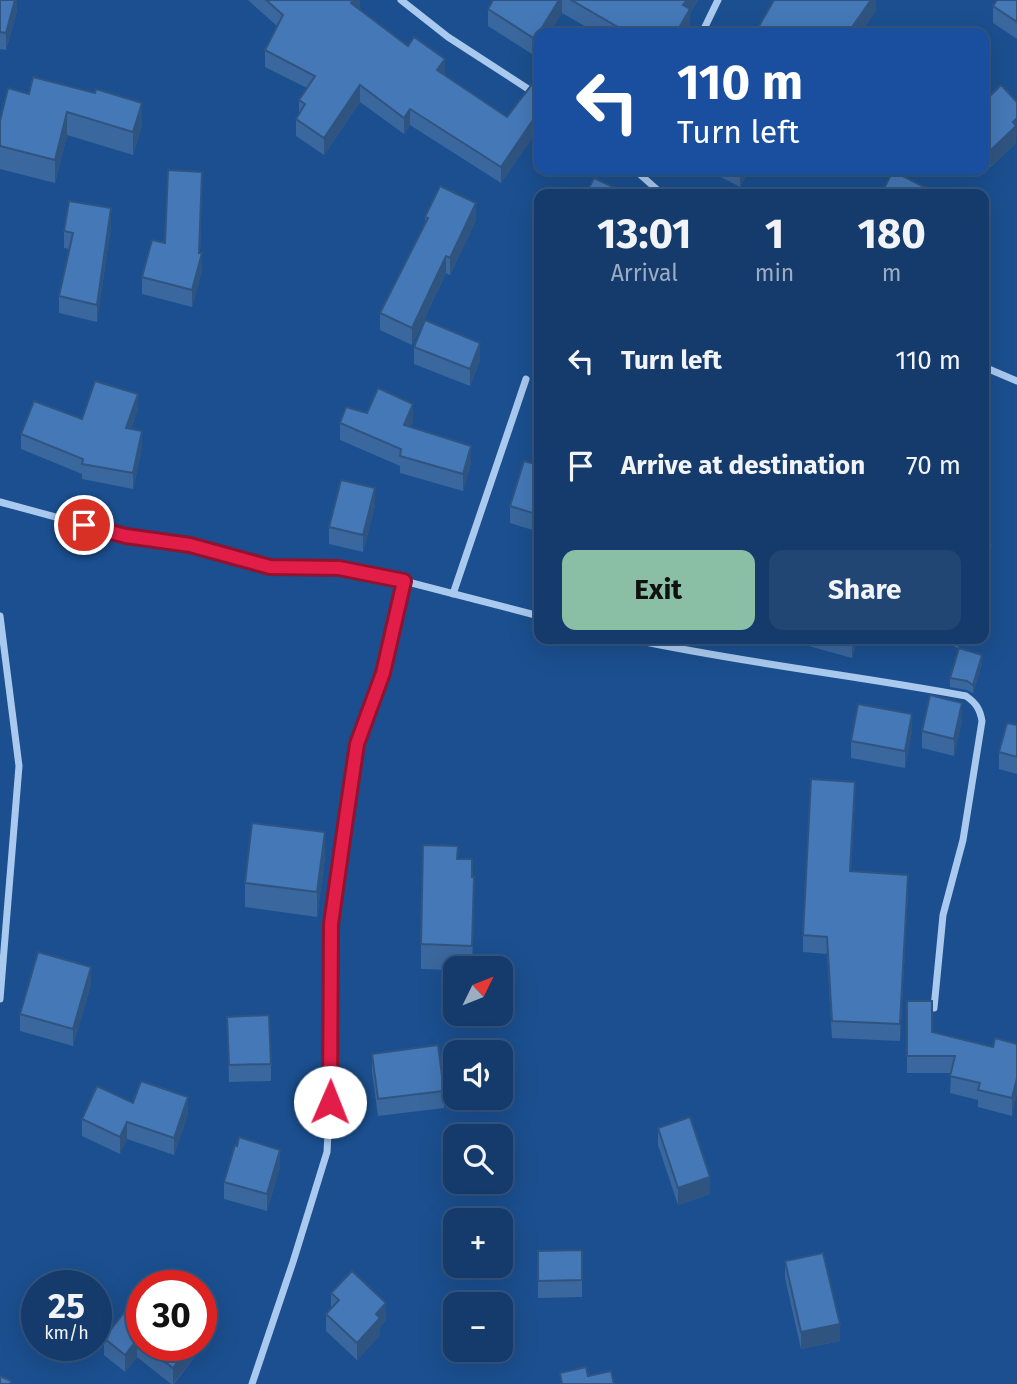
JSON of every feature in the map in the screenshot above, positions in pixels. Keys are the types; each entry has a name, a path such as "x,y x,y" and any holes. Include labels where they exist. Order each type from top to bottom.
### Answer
{"street":[{"path":"401,0 448,37 534,93"},
{"path":"704,28 718,0"},
{"path":"643,175 657,189"},
{"path":"989,369 1017,381"},
{"path":"453,594 526,379"},
{"path":"0,502 126,536 190,545 270,567 339,568 404,581 534,614"},
{"path":"251,1384 327,1152 331,1078 331,924 357,744 383,673 404,581"},
{"path":"0,616 19,766 0,999"},
{"path":"659,644 965,696 981,711 982,722 963,840 943,915 934,1008"}],"building":[{"path":"0,0 15,0 6,33 0,32"},
{"path":"266,0 353,0 351,3 408,46 414,37 445,59 437,70 507,117 534,83 534,118 501,167 410,109 404,118 360,85 324,138 296,119 305,104 299,100 315,76 265,50 283,15"},
{"path":"493,0 559,0 542,28 534,28 534,38 488,9"},
{"path":"571,0 687,0 683,5 690,9 679,28 620,28"},
{"path":"774,0 871,0 851,28 758,28"},
{"path":"997,0 1017,0 1017,22 993,6"},
{"path":"33,77 95,93 96,89 142,103 133,132 67,112 55,160 0,146 0,121 8,88 29,94"},
{"path":"1001,85 1017,102 1017,118 1013,122 1016,126 991,150 989,148 989,97"},
{"path":"168,170 202,172 199,253 202,253 192,290 142,277 152,240 165,243"},
{"path":"891,175 901,175 928,189 884,189"},
{"path":"594,178 617,189 588,189"},
{"path":"440,186 476,203 450,258 446,256 412,328 380,313 428,218 425,217"},
{"path":"69,201 111,208 97,305 59,296 73,233 64,231"},
{"path":"425,320 480,343 470,369 414,347"},
{"path":"95,381 138,394 126,428 142,431 133,473 82,464 83,459 21,434 34,401 82,419"},
{"path":"378,388 413,404 404,425 471,446 463,474 400,456 401,449 340,423 346,407 367,413"},
{"path":"524,461 534,464 534,513 510,506"},
{"path":"341,480 375,488 363,535 329,527"},
{"path":"959,648 982,655 973,685 950,678"},
{"path":"930,695 962,703 954,739 922,731"},
{"path":"858,704 912,714 905,751 851,741"},
{"path":"1007,723 1017,725 1017,757 999,752"},
{"path":"811,779 855,782 850,871 908,875 900,1024 832,1021 827,937 803,935"},
{"path":"252,823 325,832 317,892 245,883"},
{"path":"423,845 458,846 457,859 472,859 472,946 421,944"},
{"path":"38,952 91,967 73,1029 20,1014"},
{"path":"907,1001 932,1001 932,1032 993,1047 995,1038 1017,1044 1017,1078 1012,1098 978,1090 980,1083 950,1076 955,1056 907,1056"},
{"path":"269,1015 271,1064 229,1065 227,1017"},
{"path":"438,1045 443,1091 378,1099 372,1054"},
{"path":"141,1081 188,1097 174,1138 127,1122 120,1137 82,1119 97,1086 133,1103"},
{"path":"690,1117 710,1177 678,1188 658,1128"},
{"path":"239,1137 280,1150 267,1194 224,1182"},
{"path":"582,1250 582,1280 538,1281 538,1251"},
{"path":"823,1253 840,1324 801,1332 785,1261"},
{"path":"352,1271 386,1303 376,1314 380,1318 357,1343 326,1314 339,1300 331,1293"},
{"path":"126,1310 125,1355 112,1344 112,1328"},
{"path":"164,1361 178,1361 173,1368"},
{"path":"586,1367 588,1376 611,1371 614,1384 562,1384 560,1373"},
{"path":"0,1376 11,1381 10,1384 0,1384"}],"route":[{"path":"84,525 126,536 190,545 270,567 339,568 404,581 383,673 357,744 346,818 331,924 330,1102"}]}
